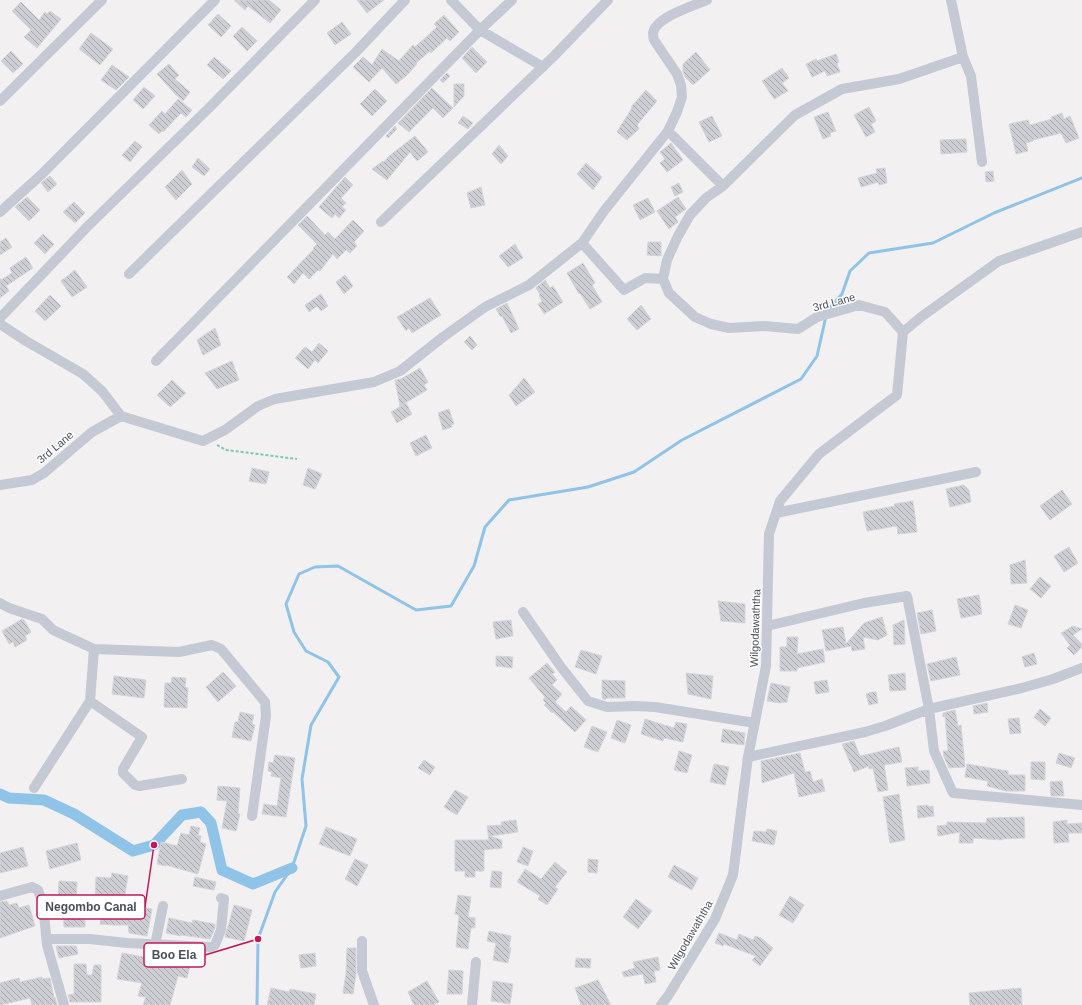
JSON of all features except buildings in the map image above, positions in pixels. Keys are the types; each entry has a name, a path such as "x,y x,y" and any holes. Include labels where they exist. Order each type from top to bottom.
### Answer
{"street":[{"path":"0,101 102,0"},
{"path":"0,212 42,174 215,0"},
{"path":"0,318 88,226 205,112 315,0"},
{"path":"129,274 355,53 405,0"},
{"path":"451,0 480,30 543,67"},
{"path":"156,361 480,30 512,0"},
{"path":"381,222 543,67 608,0"},
{"path":"0,324 83,374 102,391 121,416 203,441 225,430 258,406 275,399 374,382 400,371 443,337 485,307 529,285 582,243 604,211 668,131 677,112 682,97 681,85 677,74 654,40 653,33 657,25 666,18 707,0"},
{"path":"951,0 963,57 970,76 982,162"},
{"path":"582,243 624,290 645,278 663,278 667,260 690,215 706,198 723,186 795,115 842,89 899,79 963,57"},
{"path":"668,131 723,186"},
{"path":"903,332 921,316 999,261 1082,232"},
{"name":"3rd Lane","path":"663,278 669,293 695,317 711,324 729,328 765,326 798,329 817,317 859,305 885,312 903,332"},
{"name":"Wilgodawaththa","path":"661,1005 716,919 733,875 748,758 766,666 769,534 780,501 819,454 897,394 903,332"},
{"name":"3rd Lane","path":"0,485 32,480 44,474 92,432 121,416"},
{"path":"776,513 976,472"},
{"path":"767,626 864,603 907,596 929,709 934,751 953,793 1082,805"},
{"path":"0,603 42,619 53,630 94,649 179,652 212,645 221,649 264,702 266,716 252,816"},
{"path":"523,612 561,667 588,701 607,707 655,707 755,723"},
{"path":"34,788 90,701 94,649"},
{"path":"748,758 871,730 929,709 1022,688 1053,679 1082,668"},
{"path":"90,701 142,737 123,769 123,773 135,785 139,786 182,779"},
{"path":"0,896 32,887 38,890 43,904 47,939 64,1005"},
{"path":"47,939 90,939 127,944 210,947 215,945 221,930 224,899 221,898"},
{"path":"155,945 163,906"},
{"path":"362,941 362,971 374,1005"},
{"path":"472,1005 476,962"}],"path":[{"path":"216,445 226,450 296,459"}],"waterway":[{"path":"827,311 842,294 850,271 869,253 933,243 994,213 1082,178"},
{"path":"257,1005 258,939 275,892 292,868 306,826 302,779 311,725 339,677 328,662 306,651 294,632 286,604 299,574 315,567 338,566 416,610 451,606 474,566 485,527 509,500 588,487 634,472 682,440 801,379 817,356 826,316"},
{"path":"0,794 9,798 44,800 74,814 133,851 154,845 182,815 201,812 211,823 222,870 253,884 292,868"}],"place":[{"name":"Negombo Canal","path":"154,845"},
{"name":"Boo Ela","path":"258,939"}]}
